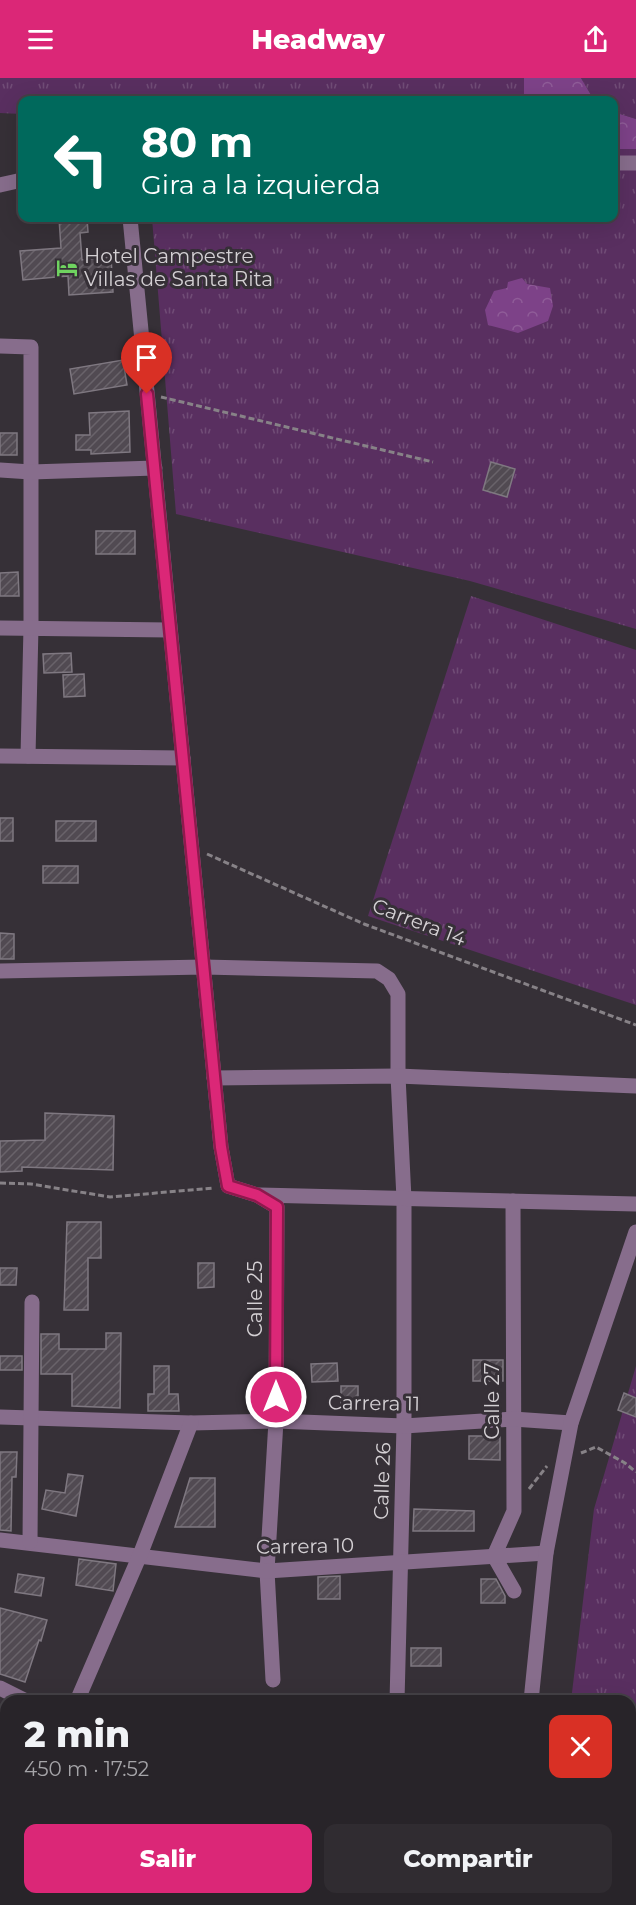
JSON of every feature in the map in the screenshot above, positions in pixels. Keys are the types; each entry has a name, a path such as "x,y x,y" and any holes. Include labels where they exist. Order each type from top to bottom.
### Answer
{"street":[{"path":"618,163 636,163"},
{"path":"0,185 18,181"},
{"path":"130,222 214,1078 221,1147 228,1186 257,1195 636,1204"},
{"path":"0,346 31,347 31,627 28,756"},
{"path":"0,470 31,472 154,468"},
{"path":"0,628 170,630"},
{"path":"0,756 183,758"},
{"name":"Calle 26","path":"0,971 204,967 378,970 389,979 398,994 398,1076 404,1199 404,1426 397,1695"},
{"path":"214,1078 398,1076 636,1086"},
{"name":"Calle 25","path":"257,1195 277,1207 276,1421 267,1571 273,1680"},
{"name":"Calle 27","path":"494,1556 514,1511 513,1201"},
{"path":"532,1695 546,1553 572,1423 636,1232"},
{"path":"30,1542 32,1302"},
{"name":"Carrera 11","path":"0,1417 191,1423 276,1421 404,1426 513,1419 572,1423"},
{"path":"81,1695 141,1555 191,1423"},
{"name":"Carrera 10","path":"0,1540 267,1571 546,1553"},
{"path":"494,1556 514,1591"},
{"path":"0,1688 14,1695"}],"path":[{"path":"147,394 433,462"},
{"name":"Carrera 14","path":"192,847 364,924 636,1025"},
{"path":"0,1183 31,1184 110,1197 228,1186"}],"green space":[{"path":"0,78 524,78 524,96 18,96 18,114 0,113"},
{"path":"524,78 581,78 592,96 524,96"},
{"path":"581,78 636,78 636,119 618,113 618,96 592,96"},
{"path":"618,113 636,119 636,149 618,149"},
{"path":"618,149 636,149 636,629 470,581 176,514 152,222 618,222"},
{"path":"522,278 527,284 550,288 553,306 548,321 518,333 488,325 485,310 494,291 507,288 508,282"},
{"path":"471,596 636,650 636,1005 368,916"},
{"path":"636,1366 636,1695 572,1695 594,1509"}],"building":[{"name":"Hotel Campestre Villas de Santa Rita","path":"59,222 87,222 88,232 80,233 82,260 111,257 113,292 69,295 68,276 23,280 20,251 61,248"},
{"path":"123,360 127,385 74,394 70,369"},
{"path":"129,411 130,452 91,454 91,450 76,450 76,435 90,435 89,413"},
{"path":"0,433 17,433 17,455 0,455"},
{"path":"491,462 515,469 507,497 483,490"},
{"path":"96,531 135,531 135,554 96,554"},
{"path":"18,572 19,596 0,596 0,573"},
{"path":"71,653 72,672 44,673 43,654"},
{"path":"84,674 85,696 64,697 63,675"},
{"path":"0,818 13,818 13,841 0,841"},
{"path":"56,821 96,821 96,841 56,841"},
{"path":"43,866 78,866 78,883 43,883"},
{"path":"0,933 14,934 14,959 0,959"},
{"path":"45,1113 114,1116 113,1170 22,1167 22,1171 0,1172 0,1141 45,1140"},
{"path":"67,1222 101,1222 101,1258 88,1258 88,1310 64,1310"},
{"path":"198,1263 214,1263 214,1287 198,1288"},
{"path":"0,1268 17,1268 16,1285 0,1285"},
{"path":"106,1333 121,1333 120,1408 72,1406 72,1374 41,1374 41,1334 59,1334 59,1349 106,1349"},
{"path":"0,1356 22,1356 22,1370 0,1370"},
{"path":"473,1360 503,1360 503,1381 473,1381"},
{"path":"337,1363 338,1381 312,1382 311,1364"},
{"path":"154,1366 169,1366 169,1394 178,1394 179,1411 148,1411 148,1394 154,1394"},
{"path":"341,1386 358,1386 358,1407 341,1407"},
{"path":"624,1393 636,1398 636,1417 618,1410"},
{"path":"469,1436 500,1436 500,1460 469,1459"},
{"path":"0,1452 17,1452 16,1477 12,1477 11,1531 0,1530"},
{"path":"68,1474 83,1476 76,1516 42,1509 46,1490 65,1493"},
{"path":"190,1478 215,1478 215,1527 175,1527"},
{"path":"414,1509 474,1511 474,1531 413,1531"},
{"path":"79,1559 116,1564 113,1591 76,1585"},
{"path":"18,1574 44,1578 41,1596 15,1592"},
{"path":"340,1576 340,1599 318,1599 318,1577"},
{"path":"481,1579 496,1579 505,1596 505,1603 481,1603"},
{"path":"0,1608 47,1620 25,1682 0,1674"},
{"path":"411,1648 441,1648 441,1666 411,1666"}],"place":[{"name":"Hotel Campestre Villas de Santa Rita","path":"67,268"}],"route":[{"path":"147,394 221,1147 228,1186 257,1195 277,1207 276,1397"}]}
